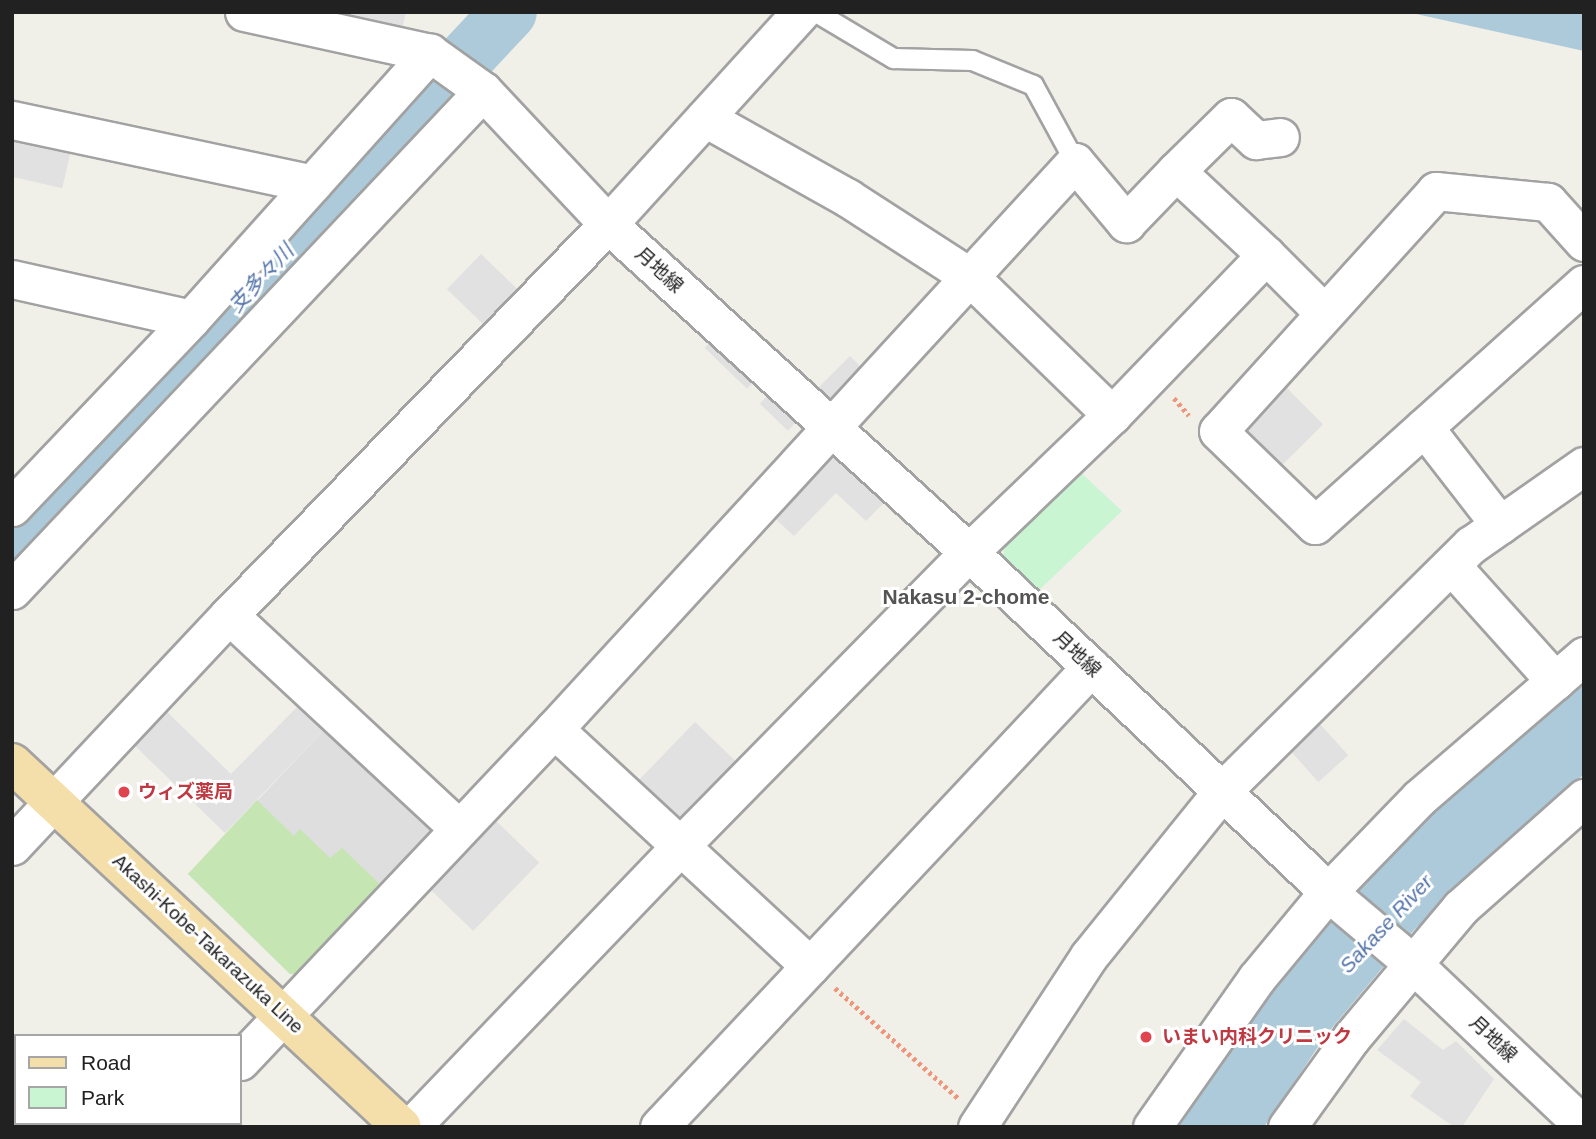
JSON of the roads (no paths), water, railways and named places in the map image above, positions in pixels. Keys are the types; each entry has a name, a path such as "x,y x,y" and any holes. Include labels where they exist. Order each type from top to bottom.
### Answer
{"main road":[{"name":"Akashi-Kobe-Takarazuka Line","path":"12,763 55,800 402,1127"}],"street":[{"path":"244,12 435,57"},
{"path":"12,846 229,615 608,224 802,12"},
{"path":"12,507 191,319 312,184 435,57"},
{"name":"月地線","path":"435,57 479,89 608,224 969,552 1333,897 1407,959 1584,1126"},
{"path":"12,590 479,89"},
{"path":"242,1058 554,729 1075,162 1126,223 1231,117 1256,140 1280,137"},
{"path":"705,118 848,198 970,277 1112,415"},
{"path":"12,121 312,184"},
{"path":"1176,171 1324,313"},
{"path":"1584,242 1548,202 1436,191 1218,431 1315,525 1584,284"},
{"path":"411,1127 680,846 969,552 1112,415 1266,255"},
{"path":"12,279 191,319"},
{"path":"1424,427 1500,524"},
{"path":"979,1123 1089,956 1222,791 1471,545 1584,466"},
{"path":"1451,565 1555,681"},
{"path":"229,615 459,829"},
{"path":"1152,1127 1256,979 1333,897 1419,798 1584,656"},
{"path":"659,1127 1091,667"},
{"path":"554,729 810,966"},
{"path":"1287,1127 1407,959 1584,797"}],"lane":[{"path":"816,12 893,58 972,60 1033,85 1075,162"}],"water":[{"path":"1407,12 1584,12 1584,51"},
{"name":"Sakase River","path":"1584,672 1584,774 1414,930 1326,1035 1264,1127 1171,1127 1190,1097 1327,924 1390,854 1503,744"}],"waterway":[{"name":"支多々川","path":"12,543 509,12"}],"place":[{"name":"ウィズ薬局","path":"124,792"},
{"name":"いまい内科クリニック","path":"1146,1037"}],"district":[{"name":"Nakasu 2-chome","path":"966,597"}]}
